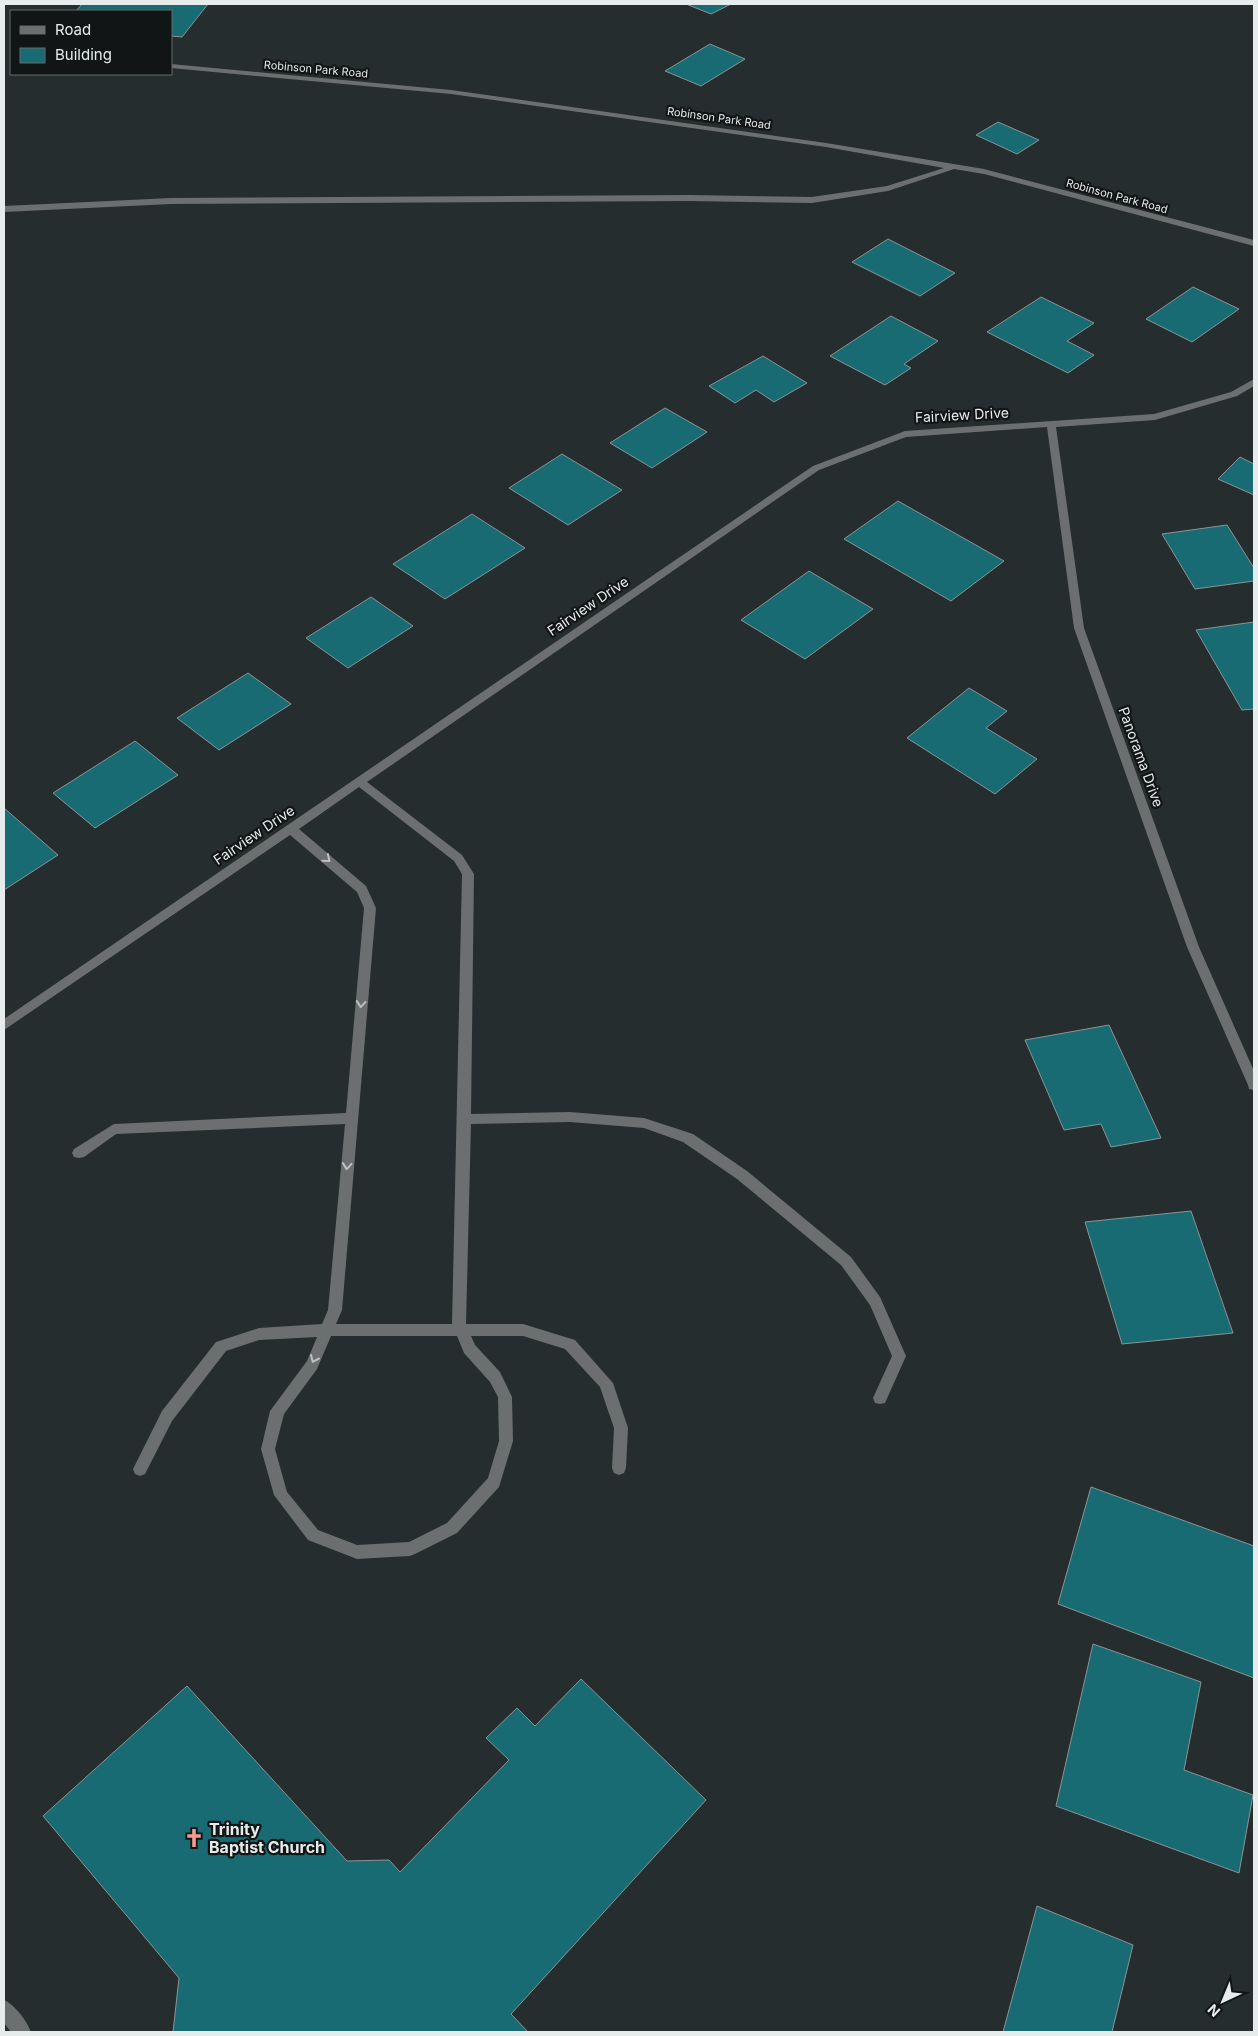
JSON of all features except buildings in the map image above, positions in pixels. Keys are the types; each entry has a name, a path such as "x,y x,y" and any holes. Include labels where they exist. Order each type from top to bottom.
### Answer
{"street":[{"name":"Robinson Park Road","path":"172,66 451,92 826,145 984,172 1254,243"},
{"path":"4,209 170,201 690,198 812,200 888,188 954,167"},
{"name":"Fairview Drive","path":"4,1025 816,468 905,434 1155,417 1234,394 1254,382"},
{"name":"Panorama Drive","path":"1051,425 1079,628 1193,947 1254,1085"},
{"path":"290,828 362,888 370,908 335,1310 312,1365 277,1411 268,1449 281,1495 313,1535 356,1552 410,1549 452,1528 494,1482 506,1441 505,1397 495,1377 469,1349 458,1320 468,874 458,858 358,781"},
{"path":"464,1119 570,1117 644,1123 688,1138 742,1174 846,1261 875,1300 899,1356 880,1398"},
{"path":"79,1153 114,1130 351,1118"},
{"path":"140,1469 167,1416 221,1346 259,1334 327,1330 523,1330 570,1344 606,1383 621,1428 619,1468"},
{"path":"4,2009 22,2032"}],"place":[{"name":"Trinity Baptist Church","path":"194,1838"}]}
